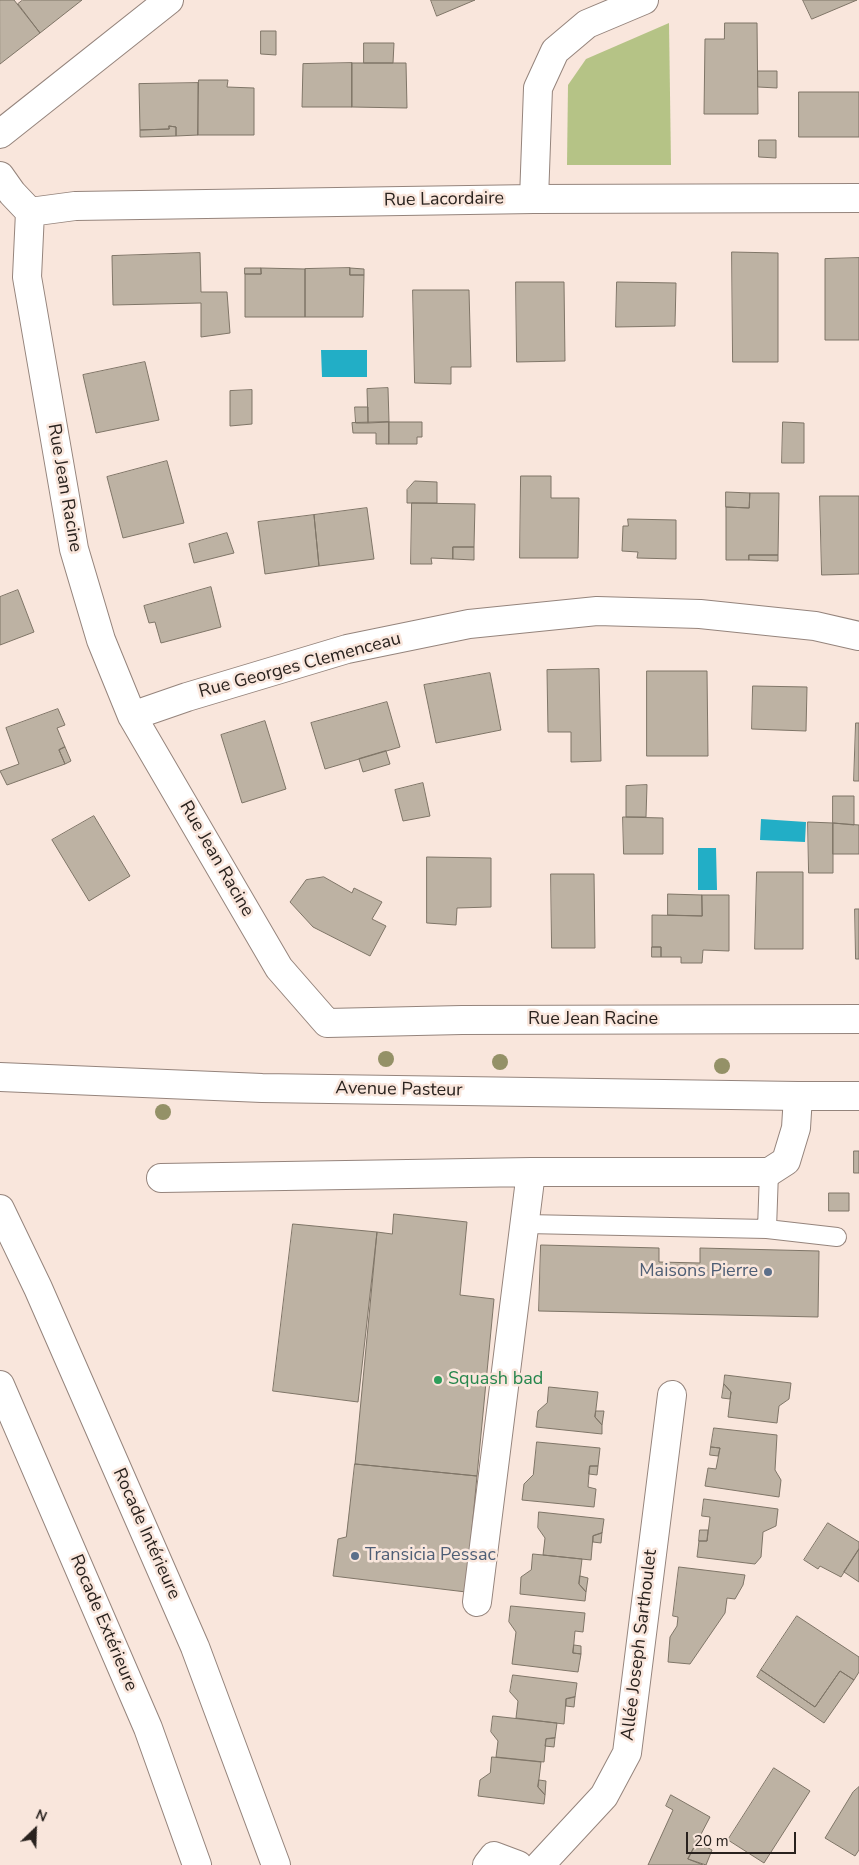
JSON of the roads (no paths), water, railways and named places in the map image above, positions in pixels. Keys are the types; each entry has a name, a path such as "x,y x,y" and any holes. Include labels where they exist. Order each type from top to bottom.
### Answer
{"main road":[{"path":"0,134 169,0"},
{"path":"534,199 538,88 555,51 587,24 644,0"},
{"path":"0,176 12,193 30,212"},
{"name":"Rue Lacordaire","path":"30,212 75,206 534,199 859,198"},
{"name":"Rue Jean Racine","path":"30,212 27,277 74,549 101,640 132,716 279,968 327,1023 462,1020 859,1019"},
{"name":"Rue Georges Clemenceau","path":"132,716 187,697 347,649 469,624 597,611 700,614 815,626 859,636"},
{"name":"Avenue Pasteur","path":"0,1077 262,1088 859,1096"},
{"path":"161,1178 531,1172 769,1172 786,1161 796,1128 798,1096"},
{"path":"477,1602 526,1224 531,1172"},
{"name":"Rocade Intérieure","path":"0,1209 38,1288 195,1647 276,1865"},
{"name":"Rocade Extérieure","path":"0,1385 148,1728 197,1865"},
{"name":"Allée Joseph Sarthoulet","path":"540,1865 604,1796 627,1754 672,1395"},
{"path":"487,1865 494,1856 518,1865"}],"lane":[{"path":"767,1229 769,1172"},
{"path":"526,1224 767,1229 836,1237"}],"water":[{"path":"321,350 367,350 367,377 322,377"},
{"path":"761,819 806,822 805,842 760,840"},
{"path":"698,848 716,848 717,890 698,890"}],"place":[{"name":"Maisons Pierre","path":"768,1272"},
{"name":"Squash bad","path":"438,1380"},
{"name":"Transicia Pessac","path":"355,1556"}]}
